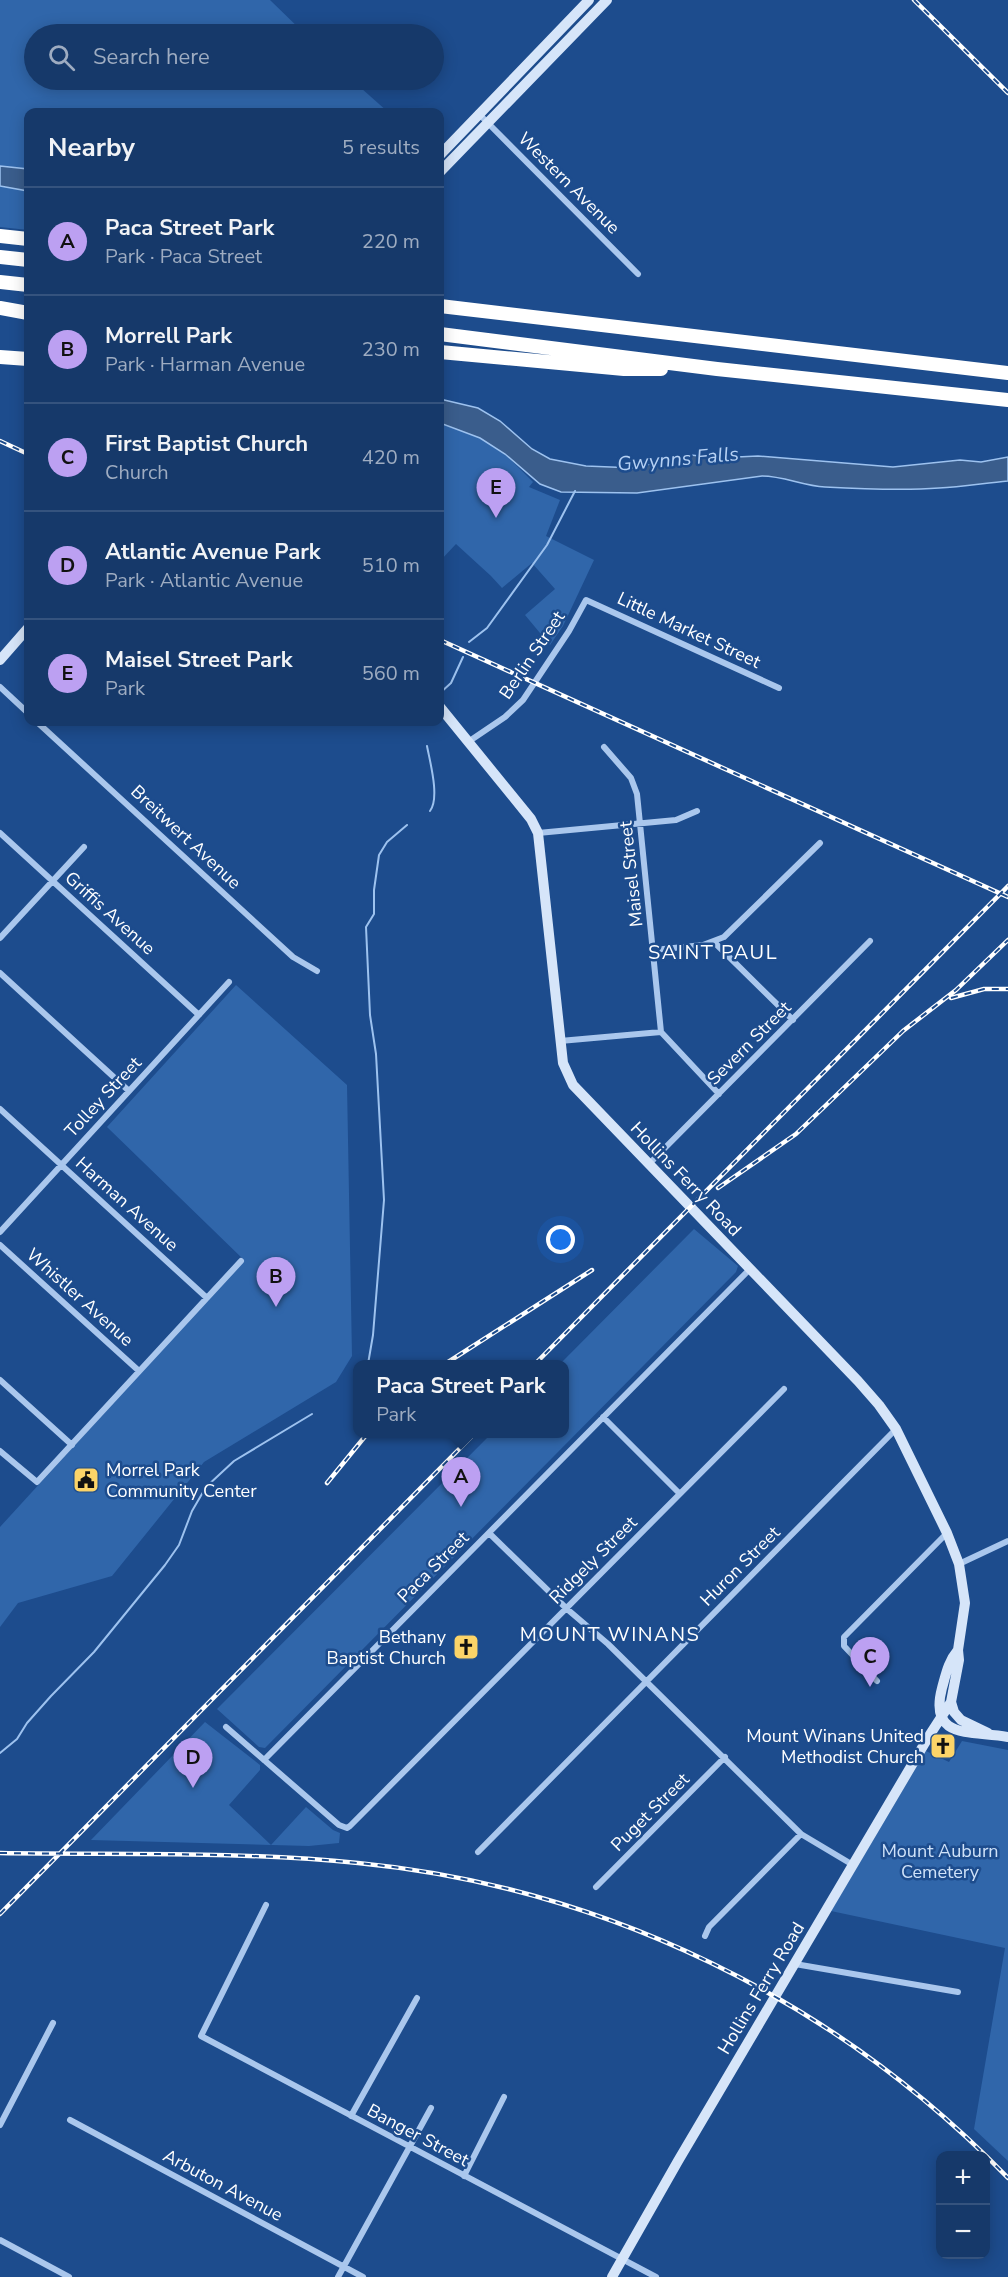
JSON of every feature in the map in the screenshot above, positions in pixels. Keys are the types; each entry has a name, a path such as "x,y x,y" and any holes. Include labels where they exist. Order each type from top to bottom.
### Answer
{"highway":[{"path":"0,236 24,239"},
{"path":"0,257 24,260"},
{"path":"0,282 24,285"},
{"path":"444,306 1008,373"},
{"path":"0,308 24,312"},
{"path":"444,335 717,369 1008,400"},
{"path":"445,352 624,369 717,369"},
{"path":"0,357 24,359"}],"street":[{"path":"444,151 589,0"},
{"path":"444,168 607,0"},
{"name":"Western Avenue","path":"478,114 638,274"},
{"name":"Little Market Street","path":"586,600 779,688"},
{"name":"Berlin Street","path":"468,742 505,717 523,700 569,631 586,600"},
{"path":"0,660 24,633"},
{"path":"0,687 24,710"},
{"name":"Hollins Ferry Road","path":"444,712 531,819 538,832 563,1063 573,1085 751,1268 879,1405 896,1429 947,1533 958,1564 965,1604 952,1705 941,1718 852,1865 612,2277"},
{"name":"Breitwert Avenue","path":"41,726 293,957 317,971"},
{"name":"Maisel Street","path":"604,747 636,786 661,1032"},
{"path":"538,832 676,820 697,811"},
{"name":"Griffis Avenue","path":"0,833 199,1015"},
{"path":"654,950 715,943 733,929 820,843"},
{"path":"0,938 84,847"},
{"name":"Severn Street","path":"649,1164 870,941"},
{"path":"715,943 794,1020"},
{"path":"0,973 129,1091"},
{"name":"Tolley Street","path":"0,1232 229,982"},
{"path":"560,1041 661,1032 719,1094"},
{"name":"Harman Avenue","path":"0,1109 207,1298"},
{"name":"Whistler Avenue","path":"0,1245 139,1371"},
{"path":"0,1451 37,1482 241,1261"},
{"name":"Paca Street","path":"264,1760 751,1268"},
{"path":"0,1380 72,1445"},
{"name":"Ridgely Street","path":"264,1760 339,1825 347,1828 356,1822 784,1389"},
{"path":"603,1417 680,1494"},
{"name":"Huron Street","path":"478,1852 896,1429"},
{"path":"489,1533 725,1757 801,1834 852,1865"},
{"path":"877,1681 846,1648 843,1641 847,1633 947,1533"},
{"path":"958,1564 1008,1541"},
{"name":"Hollins Ferry Road","path":"941,1718 938,1707 940,1698 950,1660 958,1650"},
{"path":"952,1705 963,1722 988,1733"},
{"path":"941,1718 948,1727 955,1731 1008,1737"},
{"path":"226,1727 264,1760"},
{"name":"Puget Street","path":"596,1887 725,1757"},
{"path":"705,1936 709,1927 801,1834"},
{"name":"Banger Street","path":"266,1905 201,2036 656,2277"},
{"path":"795,1964 958,1992"},
{"path":"351,2116 417,1998"},
{"path":"0,2125 54,2023"},
{"path":"464,2176 504,2097"},
{"path":"338,2277 431,2108"},
{"name":"Arbuton Avenue","path":"69,2120 363,2277"},
{"path":"0,2240 69,2277"}],"green space":[{"path":"0,0 270,0 295,24 24,24 24,90 363,90 384,108 24,108 24,230 0,227"},
{"path":"444,415 497,446 533,482 529,487 560,500 546,536 594,560 563,626 550,645 525,615 555,589 532,563 502,588 456,544 444,557"},
{"path":"236,985 347,1085 352,1356 336,1382 204,1462 112,1576 18,1603 0,1627 0,1527 244,1260 107,1127"},
{"path":"694,1229 738,1266 736,1272 265,1748 259,1747 217,1709 487,1438 569,1438 569,1360 564,1360"},
{"path":"205,1722 260,1765 260,1770 229,1805 271,1845 91,1840"},
{"name":"Mount Auburn Cemetery","path":"962,1741 1008,1750 1008,2161 974,2129 1005,1948 831,1911 926,1751 949,1762"},
{"path":"306,1807 333,1830 340,1833 339,1843 309,1846 271,1845"}],"water":[{"path":"0,166 24,169 24,190 0,186"},
{"name":"Gwynns Falls","path":"444,400 478,408 500,421 532,449 550,459 586,466 635,468 691,455 716,458 758,456 893,467 960,460 981,462 1008,457 1008,481 948,487 882,489 817,486 762,476 637,493 561,492 540,484 505,454 480,438 444,424"}],"waterway":[{"path":"469,642 487,628 547,545 575,491"},
{"path":"444,689 451,683 463,657"},
{"path":"427,746 434,789 433,805 430,811"},
{"path":"369,1360 373,1335 384,1200 366,927 374,914 374,890 379,855 387,842 407,825"},
{"path":"0,1753 17,1739 27,1723 94,1652 165,1565 179,1545 192,1511 206,1487 234,1461 312,1414"}],"railway":[{"path":"914,0 1008,93"},
{"path":"0,441 24,452"},
{"path":"444,642 1008,897"},
{"path":"539,1360 1008,886"},
{"path":"718,1188 796,1134 903,1031 956,990 1008,940"},
{"path":"951,998 984,989 1008,989"},
{"path":"451,1360 592,1270"},
{"path":"327,1483 364,1438"},
{"path":"0,1914 470,1438"},
{"path":"0,1853 224,1855 313,1859 450,1876 539,1897 626,1926 711,1963 792,2006 868,2057 941,2114 1008,2178"}],"place":[{"name":"Maisel Street Park","path":"496,518"},
{"name":"Morrell Park","path":"276,1307"},
{"name":"Morrel Park Community Center","path":"86,1480"},
{"name":"Paca Street Park","path":"461,1507"},
{"name":"Bethany Baptist Church","path":"466,1647"},
{"name":"First Baptist Church","path":"870,1687"},
{"name":"Mount Winans United Methodist Church","path":"943,1746"},
{"name":"Atlantic Avenue Park","path":"193,1788"}],"district":[{"name":"SAINT PAUL","path":"713,952"},
{"name":"MOUNT WINANS","path":"610,1634"}]}
